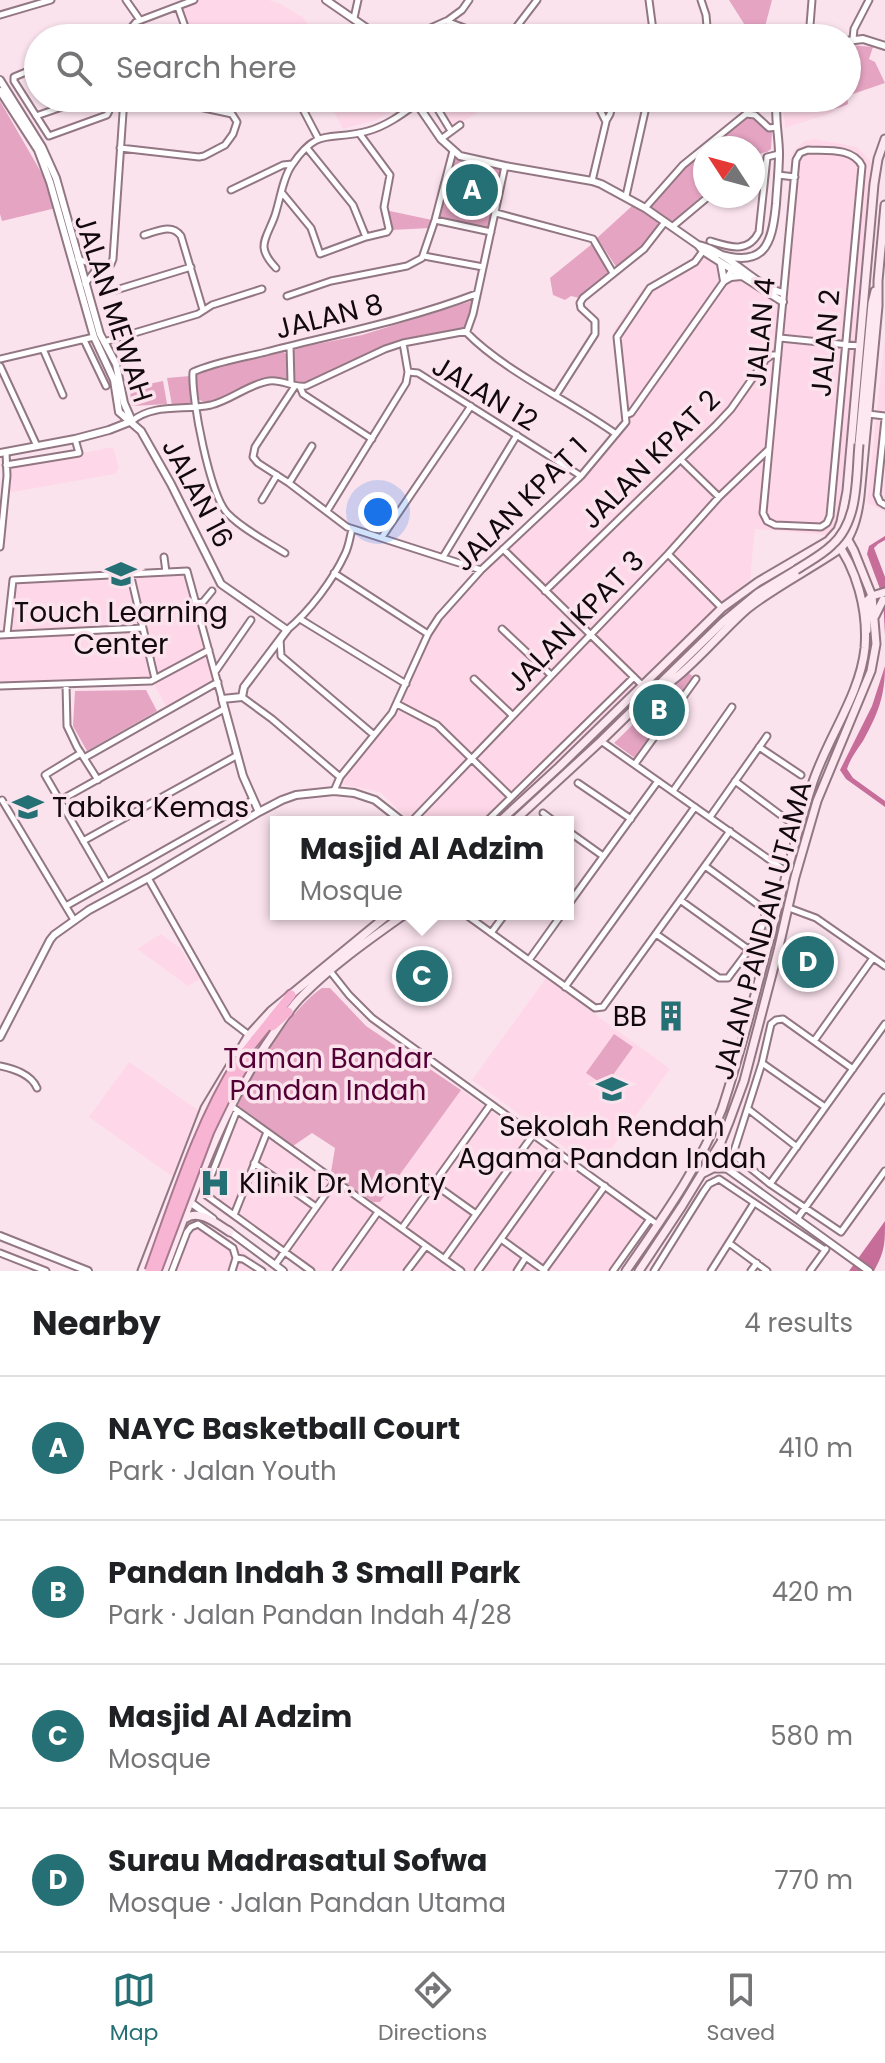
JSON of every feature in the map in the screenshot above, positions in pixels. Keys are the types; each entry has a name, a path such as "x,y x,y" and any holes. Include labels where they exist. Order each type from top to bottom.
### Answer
{"highway":[{"path":"156,1271 209,1131 227,1094 244,1060 291,995"},
{"path":"150,1271 207,1120 225,1084 276,1021 288,1012"}],"main road":[{"path":"506,816 722,608 835,534 844,508 874,184 885,139"},
{"path":"649,694 658,691 677,675 758,602 824,560 848,540 858,511 881,280 885,205"},
{"path":"867,256 872,231 878,228 882,232"},
{"path":"520,816 743,604 823,553 841,535 853,508 872,303 881,280"},
{"path":"844,508 850,516 858,511"},
{"name":"JALAN PANDAN UTAMA","path":"626,1271 712,1136 732,1080 774,923 817,801 867,681 876,644 876,597 848,540 835,534"},
{"name":"JALAN PANDAN UTAMA","path":"835,534 855,575 876,597"},
{"path":"817,548 825,552 824,560"},
{"name":"JALAN PANDAN UTAMA","path":"639,1271 721,1142 744,1081 789,908 792,875 813,783 856,681 876,597"},
{"path":"142,1271 209,1100 249,1035 271,1011 382,920"},
{"path":"164,1271 206,1163 247,1075 288,1012 305,992 397,920"},
{"path":"697,1159 711,1157 712,1136"},
{"path":"699,1177 709,1169 725,1168 721,1142"},
{"path":"186,1156 193,1166 206,1163"},
{"path":"183,1220 192,1214 201,1215 230,1232"}],"street":[{"path":"0,15 51,0"},
{"path":"126,0 140,20"},
{"path":"136,24 194,0"},
{"path":"326,0 362,24"},
{"path":"354,18 358,0"},
{"path":"439,24 462,10 469,0"},
{"path":"519,24 537,0"},
{"path":"649,0 652,24"},
{"path":"701,0 707,24"},
{"path":"810,24 812,0"},
{"path":"857,24 869,0"},
{"path":"178,7 184,24"},
{"path":"446,21 454,24"},
{"path":"861,39 885,46"},
{"path":"24,73 14,77 24,96"},
{"name":"JALAN MEWAH","path":"0,80 38,150 100,334 116,364 124,403 132,421"},
{"name":"JALAN MEWAH","path":"0,91 23,117 42,147 56,178 94,337 114,380 119,412 132,421"},
{"path":"15,110 24,104"},
{"path":"23,117 39,112"},
{"path":"35,113 49,136 108,112"},
{"path":"75,259 107,267 113,259 123,112"},
{"path":"120,148 199,157 219,149 233,134 237,122 232,114 223,112"},
{"path":"304,112 318,138"},
{"path":"276,268 265,254 264,237 273,221 293,163 318,138 359,133 387,123 401,112"},
{"path":"423,112 453,151 470,159 592,181 645,208 721,263 735,264 765,247 773,232 779,154 777,112"},
{"path":"439,112 451,131"},
{"path":"601,112 606,122"},
{"path":"592,181 610,112"},
{"path":"626,196 645,112"},
{"path":"645,208 683,165 746,114 755,115 769,128 777,127"},
{"path":"441,139 460,125"},
{"path":"282,193 311,228 320,254 389,231 384,207 390,175 359,133"},
{"path":"307,148 353,205 366,237"},
{"name":"JALAN 2","path":"795,177 798,156 808,150 850,153 858,158 862,166 827,523"},
{"path":"287,296 331,281 407,266 424,256 453,151"},
{"path":"710,241 736,248 748,246 755,240 759,232 767,157 779,154"},
{"path":"231,190 293,163"},
{"path":"505,166 470,327 466,332 477,344 616,434"},
{"path":"778,175 795,177"},
{"name":"JALAN 4","path":"795,177 763,513 767,521 775,525 821,527 827,523"},
{"path":"672,227 695,208"},
{"path":"496,213 593,239 613,273"},
{"path":"435,220 491,232"},
{"path":"556,395 595,334 595,321 581,308 583,298 644,249 665,222"},
{"path":"144,235 170,228 177,230 203,310"},
{"path":"701,248 704,246 735,264 745,275 783,302"},
{"path":"626,415 617,337 650,288 695,262 701,248"},
{"path":"745,275 755,255"},
{"path":"424,256 483,267"},
{"path":"721,263 724,281 745,275 783,293"},
{"name":"JALAN KPAT 1","path":"334,791 340,777 392,713 428,634 439,617 502,549 581,476 626,422 626,415 636,406 735,264"},
{"path":"85,284 98,267"},
{"path":"116,290 191,267"},
{"path":"104,342 198,314 212,305 262,289"},
{"name":"JALAN 8","path":"197,407 193,375 196,370 391,321 476,294"},
{"name":"JALAN 16","path":"287,630 221,584 171,484 132,421 145,412 212,405 263,382 275,380 295,385 403,343 466,332"},
{"path":"0,359 94,337"},
{"path":"780,338 859,346"},
{"path":"84,340 106,386"},
{"path":"327,511 406,383 408,372 403,343"},
{"path":"290,346 295,385 303,394 372,439"},
{"path":"43,349 63,395"},
{"name":"JALAN KPAT 2","path":"545,591 731,409 766,359 778,355"},
{"path":"0,366 36,448"},
{"name":"JALAN 12","path":"408,372 418,373 581,476"},
{"path":"295,385 255,447 253,457 258,463 352,529 481,570"},
{"path":"382,537 471,406"},
{"path":"197,407 207,464 222,507 235,520 285,553"},
{"path":"109,430 116,423 119,412"},
{"path":"868,414 885,417 877,495 885,505"},
{"path":"0,547 6,465 3,455 75,439 132,421"},
{"path":"443,557 517,435"},
{"path":"6,465 79,453 75,439"},
{"path":"289,483 312,446"},
{"name":"JALAN KPAT 3","path":"417,816 719,497 769,449"},
{"path":"681,460 719,497"},
{"path":"262,500 277,475"},
{"path":"242,697 244,687 280,638 300,619 334,573 347,550 352,529"},
{"path":"502,549 642,685"},
{"path":"668,554 722,608"},
{"path":"164,557 166,572"},
{"path":"143,628 4,634 13,580 187,571 236,756 259,812"},
{"path":"130,573 155,679"},
{"path":"334,573 428,634"},
{"path":"197,603 203,602 212,591"},
{"path":"300,619 406,684"},
{"path":"215,673 251,620"},
{"path":"502,629 551,675"},
{"path":"280,638 281,656 374,735"},
{"path":"0,686 151,681 209,650"},
{"path":"492,816 634,677"},
{"path":"474,679 512,715"},
{"path":"635,764 696,679"},
{"path":"107,882 45,775 218,682"},
{"path":"66,684 67,726 98,780"},
{"path":"222,699 242,697 340,777"},
{"path":"397,704 437,725 511,797"},
{"path":"673,791 732,707"},
{"path":"59,801 224,709"},
{"path":"710,817 767,736"},
{"path":"601,741 792,875"},
{"path":"759,747 801,775"},
{"path":"83,841 236,756"},
{"path":"574,897 658,781"},
{"path":"735,781 790,822"},
{"path":"578,783 631,819"},
{"path":"0,1034 50,940 74,920 259,812 296,795 334,791 375,800 395,816"},
{"path":"2,800 74,920"},
{"path":"66,906 253,800"},
{"path":"565,987 695,807"},
{"path":"543,813 547,816"},
{"path":"473,920 595,1008 603,1007 730,831"},
{"path":"574,835 603,856"},
{"path":"656,934 719,978 728,978 762,929 766,915 764,909 705,866"},
{"path":"148,878 228,1019 249,1035"},
{"path":"680,900 748,949"},
{"path":"789,908 816,918 885,966"},
{"path":"491,933 501,920"},
{"path":"529,960 558,920"},
{"path":"814,1041 873,958"},
{"path":"330,971 372,1018 658,1225"},
{"path":"853,1069 783,1019 776,1020 771,1024 733,1154 770,1184 841,1232 885,1171"},
{"path":"770,1184 885,1024"},
{"path":"762,1063 825,1107"},
{"path":"0,1066 17,1069 37,1088"},
{"path":"797,1219 885,1097"},
{"path":"402,1228 491,1104"},
{"path":"311,1271 208,1197 205,1191 233,1108 461,1271"},
{"path":"748,1109 797,1147"},
{"path":"234,1215 267,1132"},
{"path":"444,1259 533,1135"},
{"path":"478,1271 561,1155"},
{"path":"711,1157 869,1271"},
{"path":"254,1163 316,1207"},
{"path":"654,1271 709,1184 719,1179 825,1250"},
{"path":"275,1265 335,1181"},
{"path":"434,1184 476,1214"},
{"path":"501,1239 545,1271 605,1186"},
{"path":"173,1192 283,1271"},
{"path":"711,1271 754,1203"},
{"path":"336,1271 378,1212"},
{"path":"613,1271 650,1219"},
{"path":"172,1271 187,1232 198,1224 233,1248 236,1258 232,1271"},
{"path":"0,1236 86,1271"},
{"path":"729,1243 767,1271"},
{"path":"810,1271 830,1243"},
{"path":"407,1271 426,1246"},
{"path":"0,1253 46,1271"},
{"path":"517,1271 526,1257"},
{"path":"236,1258 262,1271"},
{"path":"751,1271 757,1263"}],"shaded area":[{"path":"200,0 269,0 305,19 307,24 188,24 183,10"},
{"path":"334,112 391,112 376,120 343,129"},
{"path":"442,112 477,113 452,128"},
{"path":"784,112 832,112 828,114 785,128"},
{"path":"814,139 857,147 871,162 840,506 835,524 827,535 755,529 750,580 718,605 499,816 405,816 380,792 335,783 395,704 433,620 500,548 578,476 623,421 614,330 644,287 691,261 699,252 778,303 793,152 804,141"},
{"path":"885,335 885,512 867,503"},
{"path":"113,447 119,468 115,474 7,493 8,468"},
{"path":"885,536 885,540 874,548 885,577 885,635 883,597 867,554 869,546"},
{"path":"185,573 214,682 167,708 151,679 0,684 0,637 10,636 14,582"},
{"path":"885,666 884,687 877,713 847,769 853,778 885,801 885,807 846,779 840,770 872,706"},
{"path":"161,934 180,948 200,979 188,986 137,949"},
{"path":"546,978 670,1069 596,1170 472,1080"},
{"path":"129,1062 198,1110 173,1177 89,1117"},
{"path":"461,1090 650,1225 618,1271 304,1271 204,1200 197,1191 237,1105 373,1202 380,1202"},
{"path":"200,1220 270,1271 169,1271 188,1223"},
{"path":"885,1221 884,1247 874,1271 849,1271"}],"green space":[{"path":"729,0 772,0 766,24 744,24"},
{"path":"861,46 873,47 869,59 875,62 885,83 861,91"},
{"path":"0,101 45,179 56,208 2,221"},
{"path":"745,117 754,117 772,132 771,149 765,152 765,136 722,136"},
{"path":"456,155 501,168 490,230 437,219"},
{"path":"693,161 693,204 672,222 650,208 677,174"},
{"path":"632,206 661,223 643,247 617,268 597,238"},
{"path":"385,210 432,220 430,228 391,230"},
{"path":"592,244 610,273 579,298 571,296 565,300 553,295 550,278"},
{"path":"472,301 468,325 464,329 401,340 302,384 293,381 292,349 362,335"},
{"path":"283,351 286,354 288,379 272,377 208,403 199,400 194,376 200,371"},
{"path":"190,376 194,403 172,405 167,378"},
{"path":"163,381 167,404 131,404 130,388"},
{"path":"687,672 694,677 636,759 614,743"},
{"path":"146,690 157,711 87,751 73,726 75,691"},
{"name":"Taman Bandar Pandan Indah","path":"322,988 330,988 366,1026 461,1090 380,1202 373,1202 331,1172 335,1148 312,1133 293,1146 237,1105 286,1025"},
{"path":"614,1034 633,1047 605,1086 586,1073"}],"place":[{"name":"NAYC Basketball Court","path":"472,190"},
{"name":"Touch Learning Center","path":"121,574"},
{"name":"Pandan Indah 3 Small Park","path":"659,710"},
{"name":"Tabika Kemas","path":"28,807"},
{"name":"Surau Madrasatul Sofwa","path":"808,962"},
{"name":"Masjid Al Adzim","path":"422,976"},
{"name":"BB","path":"671,1016"},
{"name":"Sekolah Rendah Agama Pandan Indah","path":"612,1089"},
{"name":"Klinik Dr. Monty","path":"215,1183"}]}
